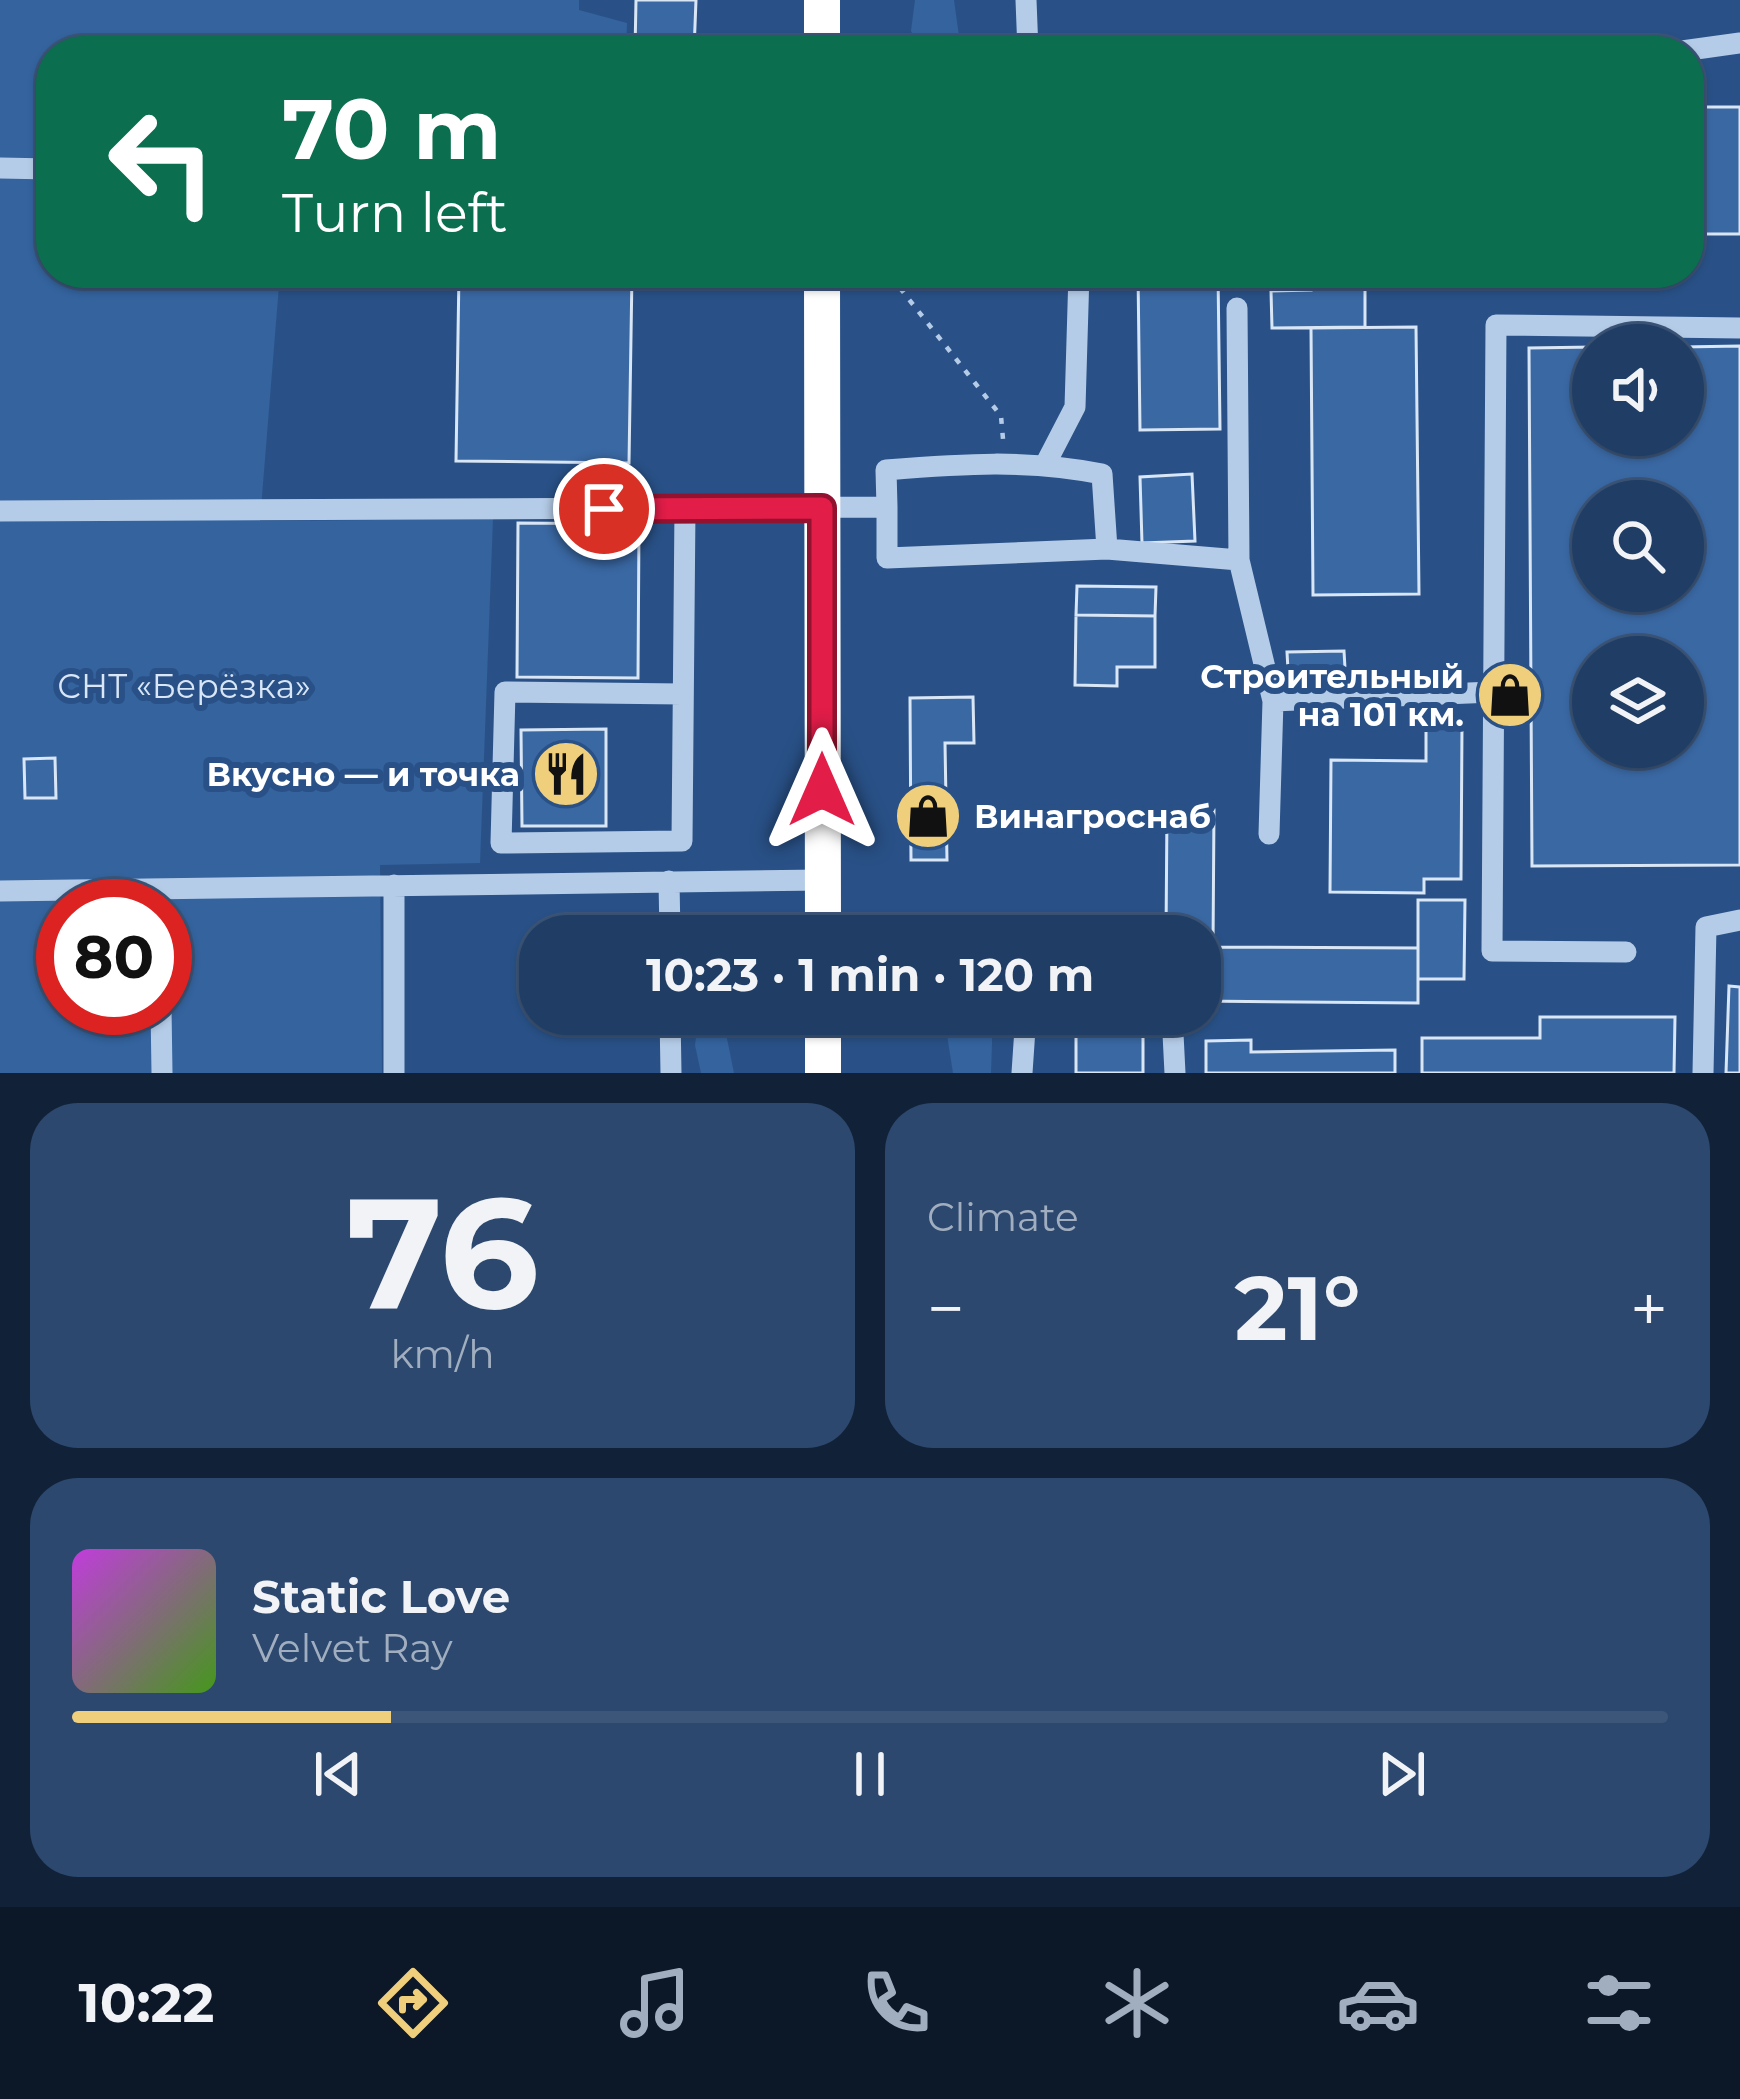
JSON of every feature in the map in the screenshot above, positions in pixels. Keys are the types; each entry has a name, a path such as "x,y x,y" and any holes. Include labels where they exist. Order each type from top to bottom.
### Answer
{"highway":[{"path":"822,0 822,36"},
{"path":"822,288 823,915"},
{"path":"823,1035 823,1073"}],"street":[{"path":"1026,0 1027,36"},
{"path":"1704,48 1740,43"},
{"path":"0,169 36,169"},
{"path":"1046,463 1075,407 1079,288"},
{"path":"1237,308 1239,560 1273,701 1269,834"},
{"path":"1625,952 1492,951 1496,326 1740,328"},
{"path":"1107,549 1102,474 1004,460 886,470 887,557 1107,549 1239,560"},
{"path":"0,511 887,507"},
{"path":"682,694 505,692 501,843 682,841 685,508"},
{"path":"1273,701 1493,692"},
{"path":"192,895 394,885 822,880"},
{"path":"669,881 670,915"},
{"path":"394,885 394,1073"},
{"path":"0,891 36,892"},
{"path":"1702,1073 1706,927 1740,920"},
{"path":"161,1035 162,1073"},
{"path":"670,1035 671,1073"},
{"path":"1022,1073 1025,1035"},
{"path":"1173,1035 1175,1073"}],"path":[{"path":"900,288 1001,416 1004,460"}],"green space":[{"name":"СНТ «Берёзка»","path":"0,0 579,0 579,10 627,23 627,36 36,36 36,288 279,288 260,521 493,519 480,863 380,865 382,1073 0,1073"},
{"path":"915,0 954,0 959,36 914,36"},
{"path":"696,1035 726,1035 734,1073 701,1073"},
{"path":"947,1035 992,1035 991,1073 953,1073"}],"building":[{"path":"636,0 696,0 695,36 635,36"},
{"path":"1704,107 1740,107 1740,234 1704,234"},
{"path":"459,288 632,288 629,463 456,461"},
{"path":"1138,288 1218,288 1220,429 1140,430"},
{"path":"1365,288 1365,327 1272,328 1271,291"},
{"path":"1416,327 1419,594 1313,595 1311,328"},
{"path":"1740,346 1740,865 1532,866 1529,348 1572,347 1572,456 1704,456 1704,347"},
{"path":"1192,474 1195,541 1142,543 1140,477"},
{"path":"518,523 639,524 638,678 517,677"},
{"path":"1077,586 1156,587 1155,616 1076,615"},
{"path":"1076,615 1155,616 1155,667 1117,667 1117,686 1075,685"},
{"path":"1344,651 1345,668 1288,670 1287,652"},
{"path":"973,697 974,743 945,743 947,860 911,860 910,698"},
{"path":"1426,726 1462,726 1461,879 1424,879 1424,893 1330,892 1331,760 1426,761"},
{"path":"606,729 606,826 522,826 521,730"},
{"path":"55,758 56,798 25,798 24,759"},
{"path":"1167,810 1214,810 1213,915 1166,915"},
{"path":"1418,900 1465,900 1464,979 1418,979"},
{"path":"1221,947 1418,948 1418,1003 1221,1001"},
{"path":"1729,986 1740,987 1740,1073 1726,1073"},
{"path":"1540,1017 1675,1017 1674,1073 1422,1073 1422,1038 1540,1038"},
{"path":"1076,1035 1143,1035 1143,1073 1076,1073"},
{"path":"1251,1040 1251,1052 1395,1050 1395,1073 1206,1073 1206,1041"}],"place":[{"name":"Строительный на 101 км.","path":"1510,695"},
{"name":"Вкусно — и точка","path":"566,774"},
{"name":"Винагроснаб","path":"928,816"}],"route":[{"path":"604,509 822,508 822,790"}]}
